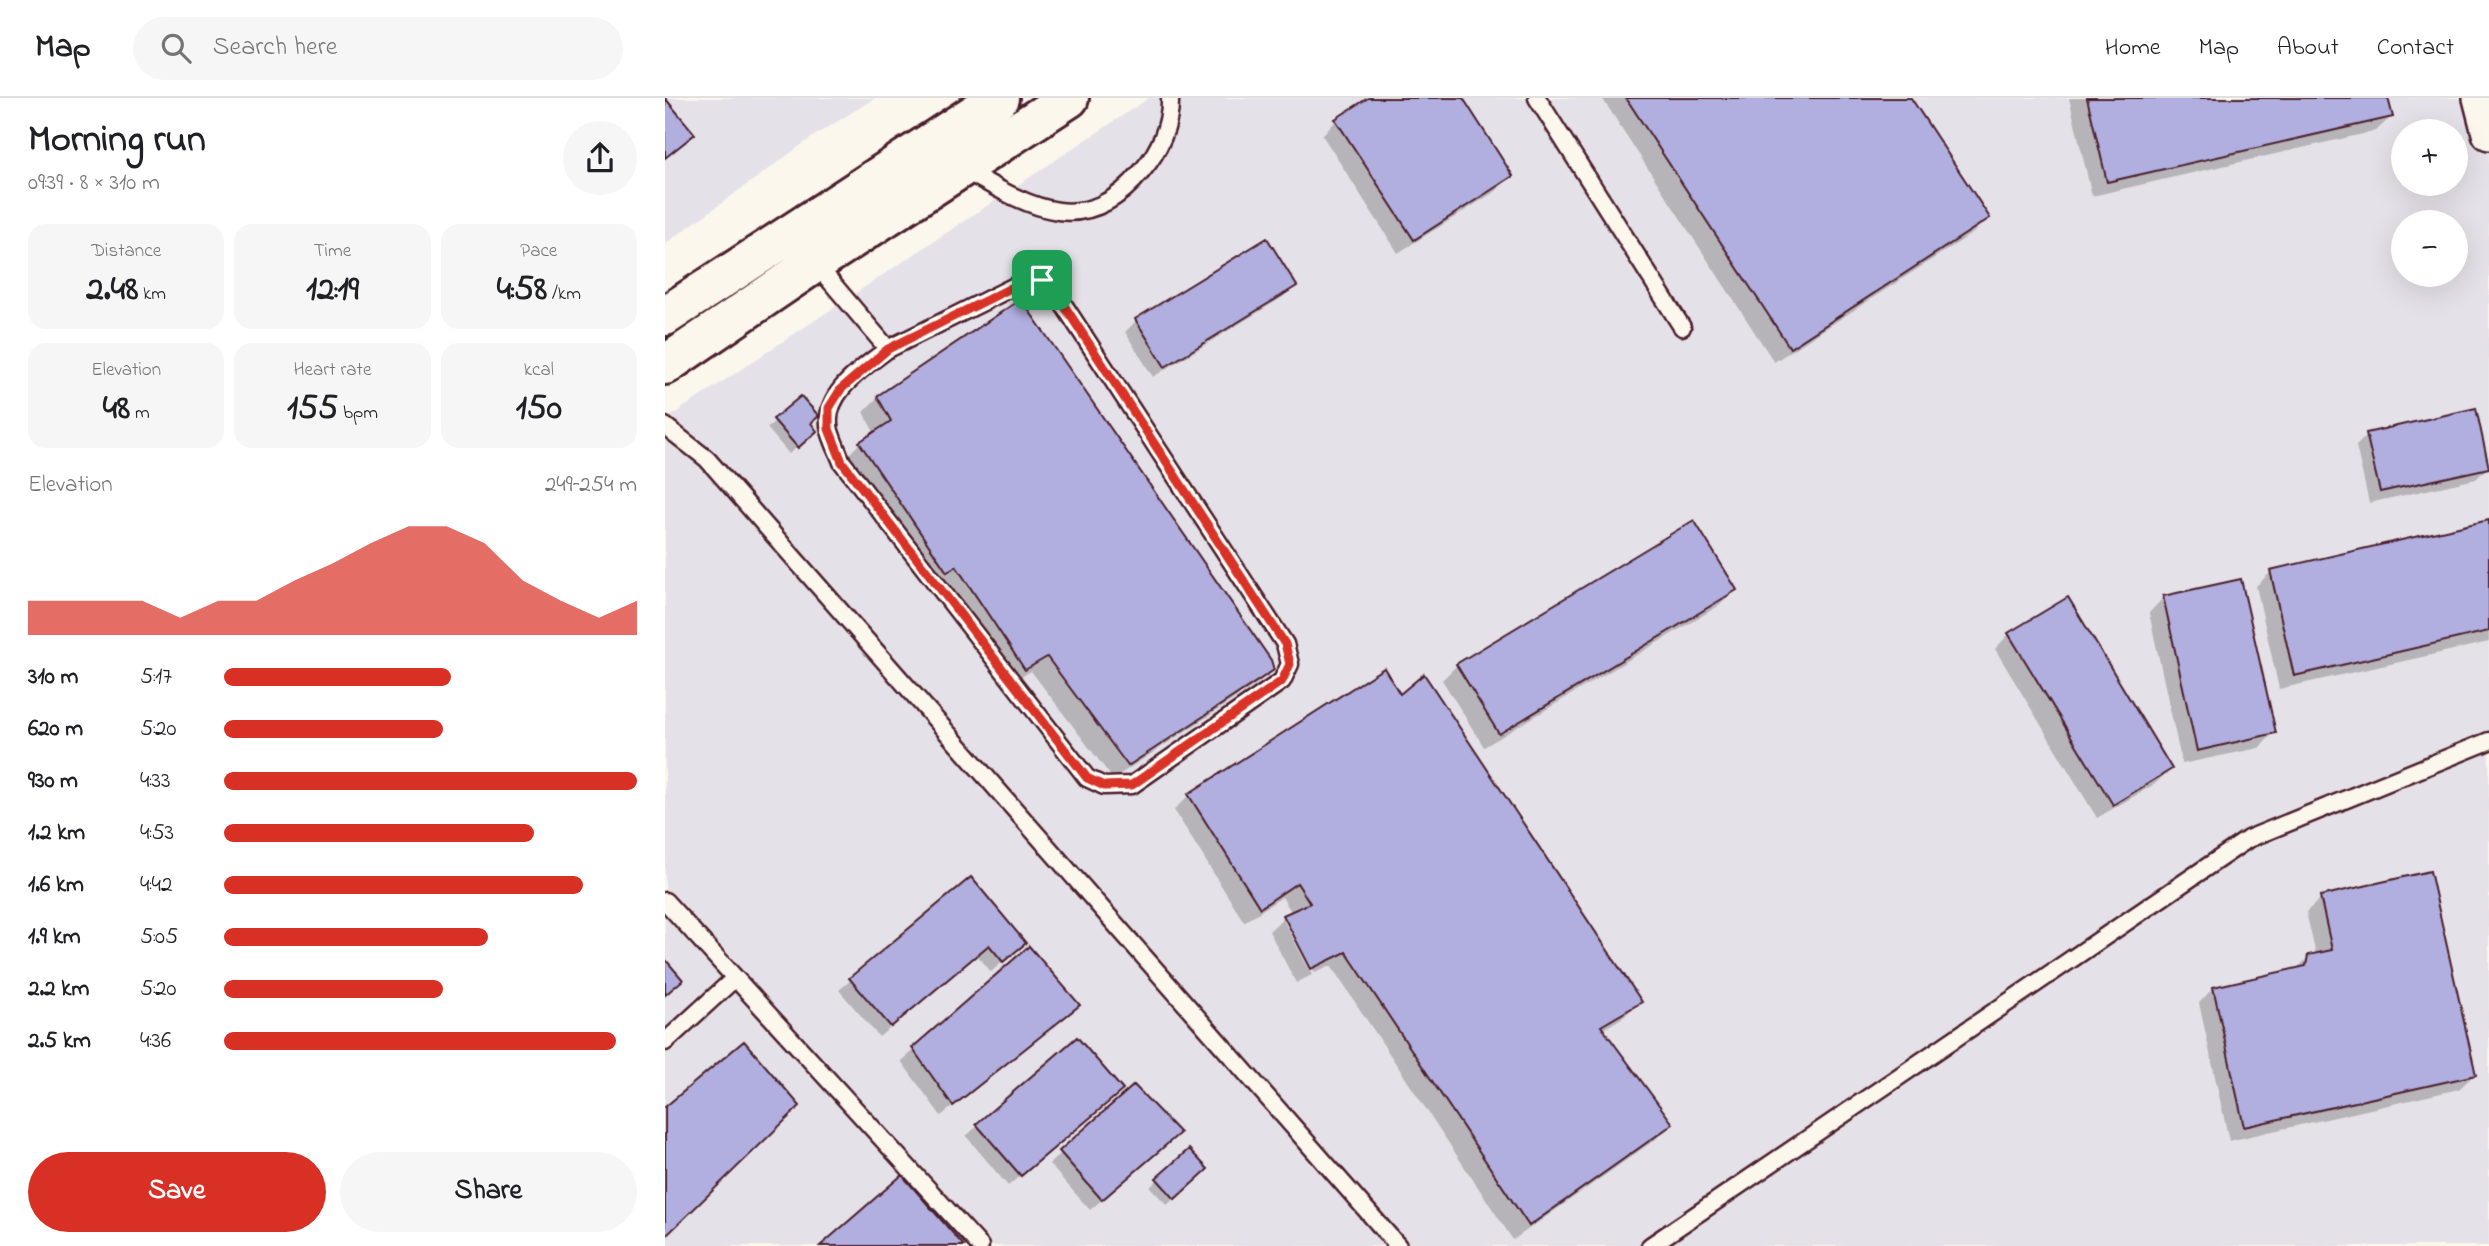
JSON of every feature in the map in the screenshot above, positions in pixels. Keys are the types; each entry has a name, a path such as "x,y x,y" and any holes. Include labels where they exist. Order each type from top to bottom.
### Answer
{"main road":[{"path":"665,316 999,98"},
{"path":"665,365 1069,98"}],"street":[{"path":"2480,98 2489,133"}],"lane":[{"path":"961,168 1015,199 1053,212 1073,214 1090,210 1111,201 1128,188 1154,156 1165,133 1170,98"},
{"path":"1537,98 1682,327"},
{"path":"815,264 888,349"},
{"path":"1031,278 1042,280 1052,287 1285,644 1290,664 1282,681 1132,785 1104,786 1087,778 842,462 829,429 829,408 841,389 888,349 1031,278"},
{"path":"665,426 707,459 1398,1246"},
{"path":"1650,1246 2248,839 2489,741"},
{"path":"665,901 980,1246"},
{"path":"665,1042 735,978"}],"shaded area":[{"path":"665,98 875,98 814,136 665,244"},
{"path":"1149,98 2489,98 2489,1246 665,1246 665,420"}],"building":[{"path":"665,98 695,134 665,158"},
{"path":"1368,98 1463,98 1513,176 1414,240 1335,119"},
{"path":"1626,98 1911,98 1990,218 1790,348"},
{"path":"2087,98 2388,98 2393,117 2107,182"},
{"path":"1267,238 1297,286 1165,367 1135,319"},
{"path":"1021,299 1271,660 1274,670 1128,766 1047,657 1025,670 956,566 947,572 859,442 891,421 877,396"},
{"path":"801,396 819,416 811,423 817,431 798,448 773,419"},
{"path":"2476,408 2489,468 2380,492 2366,433"},
{"path":"1694,520 1737,590 1499,734 1456,664"},
{"path":"2489,520 2489,631 2294,676 2270,570"},
{"path":"2241,579 2276,733 2197,751 2163,596"},
{"path":"2068,597 2172,769 2113,805 2008,633"},
{"path":"1384,668 1400,694 1424,674 1642,1002 1601,1026 1673,1124 1529,1226 1346,952 1311,969 1283,915 1310,903 1297,883 1260,908 1188,794"},
{"path":"2430,871 2476,1075 2244,1127 2213,987 2306,966 2308,955 2332,950 2320,896"},
{"path":"971,877 1026,943 1003,962 989,945 891,1027 849,978"},
{"path":"1029,946 1080,1005 953,1106 912,1048"},
{"path":"665,959 683,980 665,995"},
{"path":"1077,1037 1123,1090 1021,1176 976,1124"},
{"path":"744,1041 800,1106 665,1237 665,1107"},
{"path":"1134,1085 1180,1133 1102,1200 1059,1151"},
{"path":"1189,1149 1208,1169 1175,1199 1156,1178"},
{"path":"902,1175 964,1246 820,1246"}],"route":[{"path":"1031,278 1042,280 1052,287 1285,644 1290,664 1282,681 1132,785 1104,786 1087,778 842,462 829,429 829,408 841,389 888,349 1014,284 1031,278"}]}
